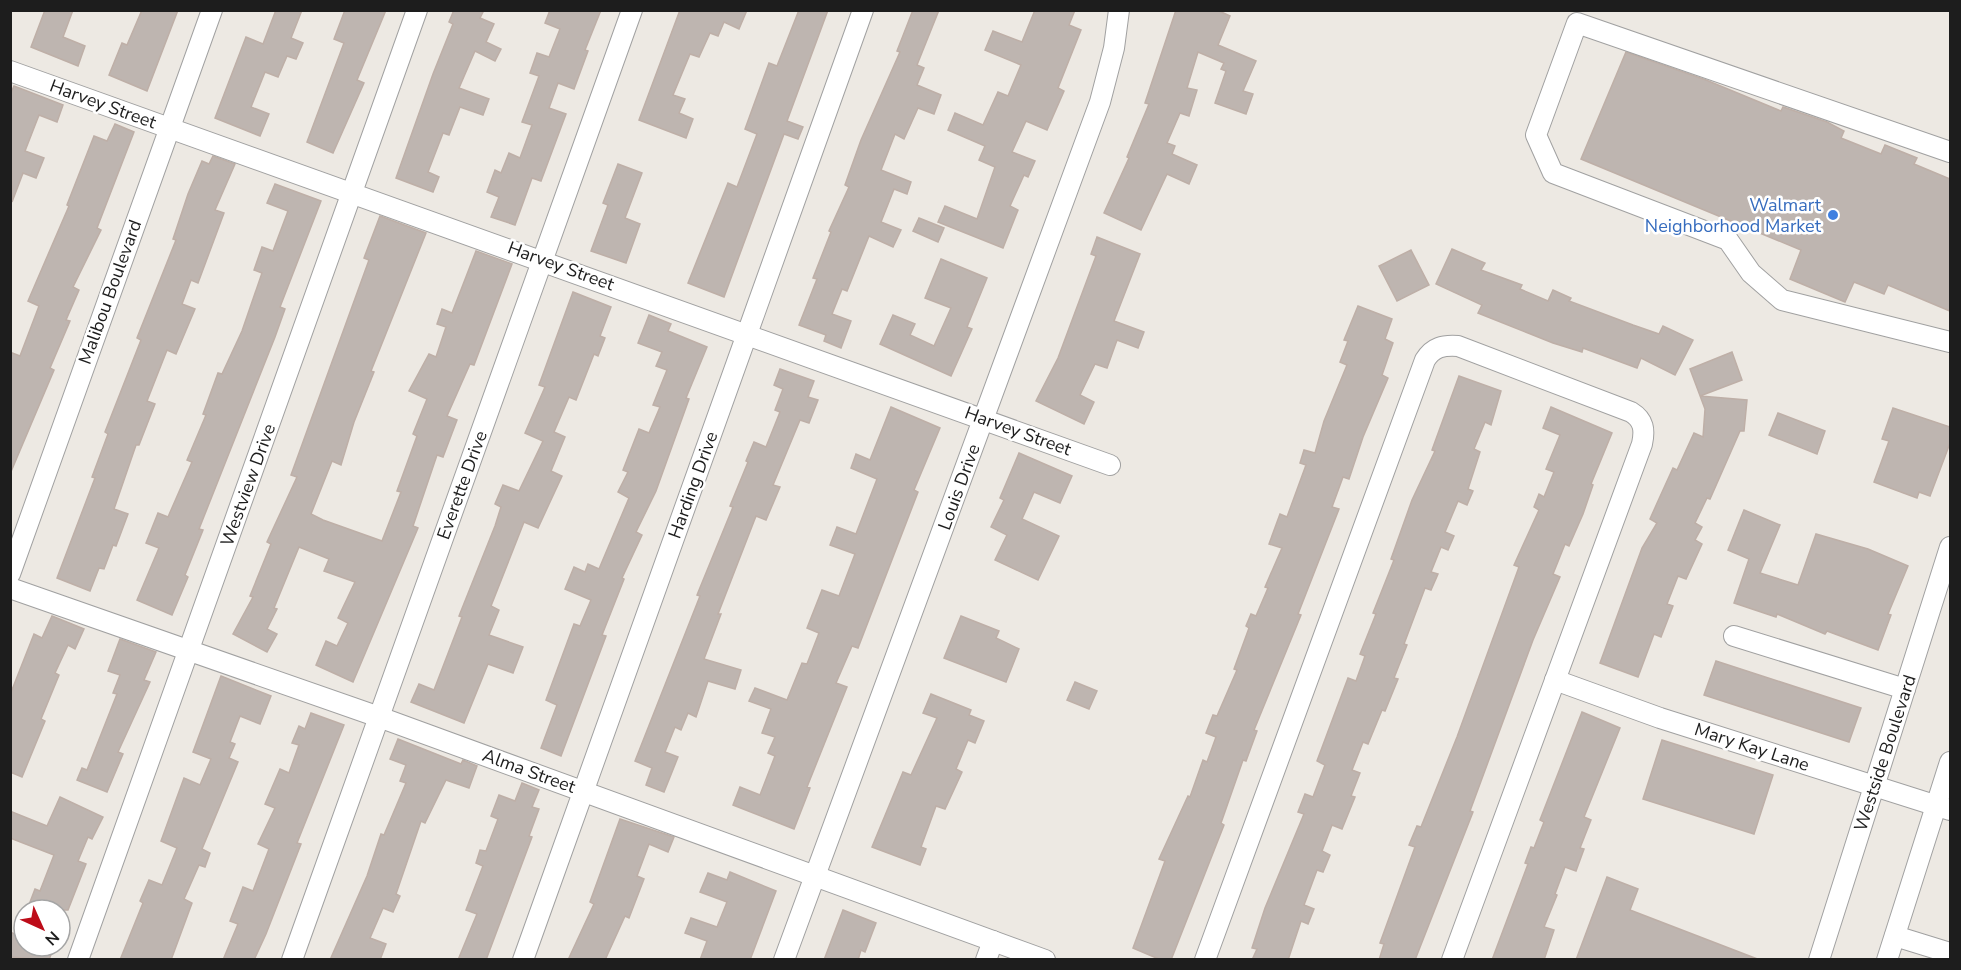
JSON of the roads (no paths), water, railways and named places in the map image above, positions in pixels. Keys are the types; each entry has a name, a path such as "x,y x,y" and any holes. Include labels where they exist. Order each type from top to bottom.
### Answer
{"street":[{"name":"Malibou Boulevard","path":"10,574 212,10"},
{"name":"Westview Drive","path":"78,960 417,10"},
{"name":"Everette Drive","path":"291,960 632,10"},
{"name":"Harding Drive","path":"523,960 863,10"},
{"name":"Louis Drive","path":"784,960 1100,102 1114,48 1119,10"},
{"path":"1950,152 1577,23 1536,135 1553,173 1728,240 1751,273 1782,300 1950,342"},
{"name":"Harvey Street","path":"10,71 543,259 1110,465"},
{"path":"1205,960 1425,360 1440,347 1458,346 1631,412 1642,421 1644,429 1642,444 1452,960"},
{"name":"Westside Boulevard","path":"1819,960 1950,547"},
{"name":"Alma Street","path":"10,588 379,717 1045,960"},
{"path":"1734,636 1905,689"},
{"name":"Mary Kay Lane","path":"1555,680 1660,718 1943,808"},
{"path":"1887,960 1943,808 1950,762"},
{"path":"1895,936 1950,953"},
{"path":"986,960 993,940"}],"place":[{"name":"Walmart Neighborhood Market","path":"1833,215"}]}
